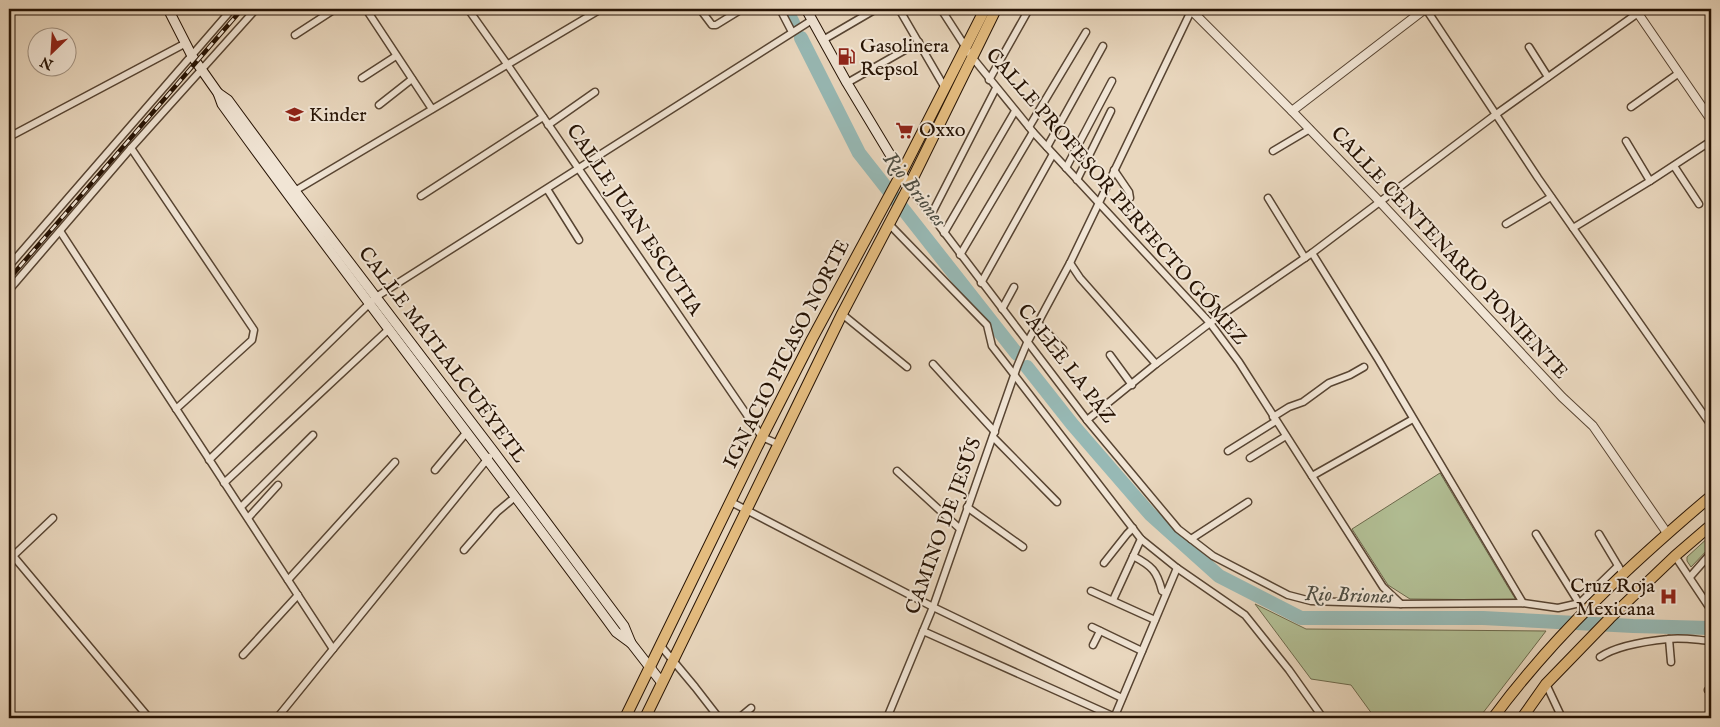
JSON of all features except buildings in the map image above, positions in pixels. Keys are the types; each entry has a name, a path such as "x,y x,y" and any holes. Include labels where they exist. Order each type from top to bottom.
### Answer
{"main road":[{"name":"CALLE MATLALCUÉYETL","path":"168,9 192,56 218,93 222,104 372,300 494,452 624,626 631,643 662,683"},
{"name":"CALLE LA PAZ","path":"806,9 847,83 909,186"},
{"name":"IGNACIO PICASO NORTE","path":"625,718 762,436 901,174 985,9"},
{"name":"IGNACIO PICASO NORTE","path":"645,718 842,314 903,199 996,9"},
{"name":"CALLE MATLALCUÉYETL","path":"372,300 388,329 616,632 631,643"},
{"path":"1493,718 1566,631 1582,607 1620,570 1711,496"},
{"path":"1522,718 1546,684 1610,618 1675,556 1711,525"}],"street":[{"path":"9,266 232,9"},
{"path":"9,290 131,148 256,9"},
{"path":"295,35 335,9"},
{"path":"366,9 432,109"},
{"name":"CALLE JUAN ESCUTIA","path":"468,9 762,436 778,444"},
{"path":"291,193 600,9"},
{"path":"700,9 712,25 742,9"},
{"path":"780,9 792,32"},
{"path":"823,40 876,9"},
{"path":"899,9 945,88"},
{"name":"CALLE PROFESOR PERFECTO GÓMEZ","path":"941,9 989,80 1076,180 1210,323 1239,362 1383,587 1401,604"},
{"path":"989,80 1029,9"},
{"name":"CALLE CENTENARIO PONIENTE","path":"1191,9 1310,129 1562,396 1593,426 1667,533"},
{"name":"CAMINO DE JESÚS","path":"887,718 933,607 959,528 1014,374 1027,343 1070,262 1191,9"},
{"path":"1292,111 1426,9 1551,197 1711,425"},
{"path":"1087,420 1210,323 1312,253 1636,11 1711,120"},
{"path":"209,460 372,300 812,20"},
{"path":"960,255 1086,32"},
{"path":"847,83 919,42"},
{"path":"9,137 186,43"},
{"path":"1047,147 1103,46"},
{"path":"1529,47 1548,77"},
{"path":"362,78 396,56"},
{"path":"1631,107 1679,73"},
{"path":"379,105 412,79"},
{"path":"1066,168 1112,81"},
{"path":"931,215 996,88"},
{"path":"548,125 595,92"},
{"path":"944,232 1015,110"},
{"path":"1076,180 1111,111"},
{"path":"421,196 543,117"},
{"path":"1273,151 1310,129"},
{"path":"1573,228 1711,141"},
{"path":"1626,142 1650,181"},
{"path":"131,148 254,330 252,340 176,409"},
{"path":"981,283 1053,154"},
{"path":"1674,166 1699,204"},
{"path":"1114,170 1129,192 1130,198"},
{"name":"CALLE LA PAZ","path":"909,186 1087,420 1178,529 1213,556 1288,594 1311,601 1401,604 1523,603 1558,608 1582,607"},
{"path":"547,189 579,240"},
{"path":"1506,224 1551,197"},
{"path":"1268,198 1305,258"},
{"path":"892,220 987,325 992,346 1141,539 1177,568 1245,615 1323,718"},
{"path":"60,231 333,649"},
{"path":"1312,253 1378,359 1523,603"},
{"path":"1070,262 1080,278 1156,364"},
{"path":"1002,309 1014,287"},
{"path":"842,314 907,366"},
{"path":"1038,323 1063,349"},
{"path":"224,483 388,329"},
{"path":"1110,355 1132,385"},
{"path":"933,364 1057,502"},
{"path":"1228,451 1289,407 1303,402 1329,383 1364,367"},
{"path":"1312,476 1413,419"},
{"path":"435,470 466,433"},
{"path":"240,507 313,435"},
{"path":"1250,458 1286,436"},
{"path":"277,718 486,459 494,452"},
{"path":"288,580 395,462"},
{"path":"897,471 959,528"},
{"path":"248,518 278,485"},
{"path":"464,550 497,512 515,497"},
{"path":"731,502 933,607 1122,698"},
{"path":"1191,539 1248,502"},
{"path":"967,507 1023,547"},
{"path":"53,518 11,553 150,718"},
{"path":"1104,563 1133,528"},
{"path":"1536,534 1582,607"},
{"path":"1599,534 1620,570"},
{"path":"1112,600 1141,539"},
{"path":"1690,577 1711,553"},
{"path":"1133,556 1154,569 1159,577 1162,591 1166,594"},
{"path":"1675,556 1711,610"},
{"path":"923,631 1115,718 1177,568"},
{"path":"1091,591 1155,620"},
{"path":"243,655 298,595"},
{"path":"1092,627 1142,651"},
{"path":"1093,645 1100,631"},
{"path":"1600,657 1606,653 1626,647 1669,639 1711,641"},
{"path":"1669,639 1671,662"},
{"path":"660,645 719,718"},
{"path":"1546,684 1562,718"},
{"path":"739,718 751,708"}],"green space":[{"path":"1440,473 1516,600 1410,599 1388,585 1352,529"},
{"path":"1711,535 1711,546 1691,567 1687,557"},
{"path":"1255,604 1306,629 1546,631 1479,718 1375,718 1351,685 1311,679"}],"waterway":[{"name":"Rio Briones","path":"786,9 793,23"},
{"name":"Rio Briones","path":"801,38 859,153 1017,354"},
{"name":"Rio Briones","path":"1027,367 1072,424 1150,514 1219,576 1301,618 1483,618 1711,628"}],"railway":[{"path":"9,279 242,9"}],"place":[{"name":"Gasolinera Repsol","path":"846,57"},
{"name":"Kinder","path":"295,115"},
{"name":"Oxxo","path":"905,130"},
{"name":"Cruz Roja Mexicana","path":"1669,597"}]}
